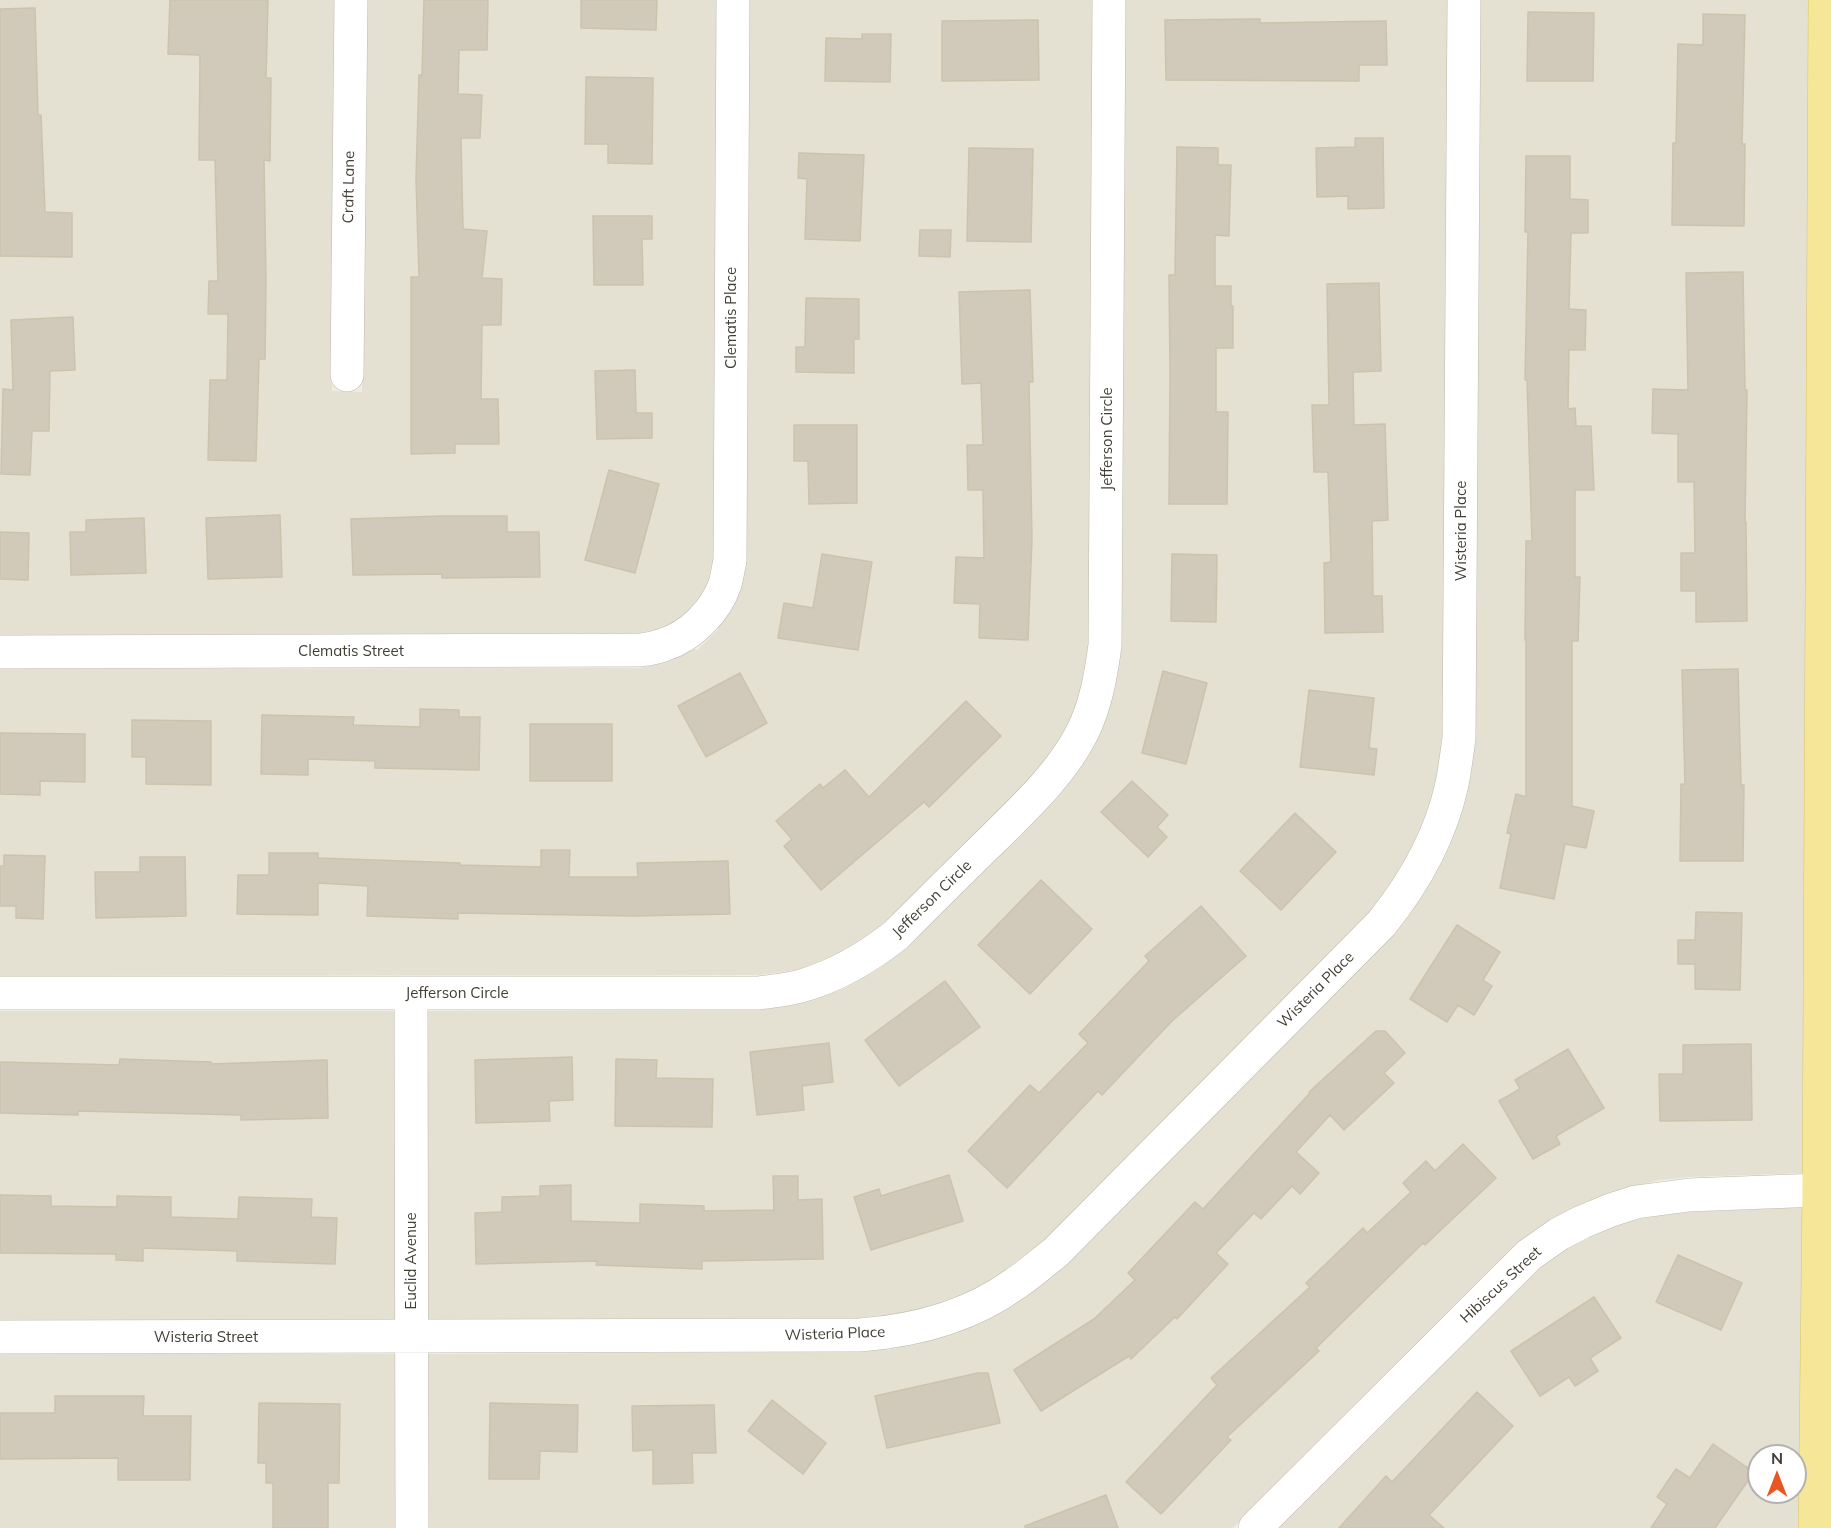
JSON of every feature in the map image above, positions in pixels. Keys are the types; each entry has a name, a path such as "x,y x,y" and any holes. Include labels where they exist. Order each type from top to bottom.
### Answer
{"main road":[{"path":"1815,1528 1825,0"}],"street":[{"name":"Craft Lane","path":"347,375 351,0"},
{"name":"Clematis Place","path":"697,626 712,609 724,586 730,561 733,0"},
{"name":"Jefferson Circle","path":"0,993 759,993 800,987 838,973 874,952 896,935 1037,795 1067,759 1082,732 1101,680 1106,645 1110,0"},
{"name":"Wisteria Place","path":"412,1336 860,1335 916,1327 964,1312 1016,1284 1056,1252 1382,923 1395,907 1421,867 1440,825 1452,785 1459,738 1464,0"},
{"name":"Clematis Street","path":"0,652 640,650 665,645 697,626"},
{"name":"Euclid Avenue","path":"411,993 412,1528"},
{"name":"Hibiscus Street","path":"1255,1528 1529,1255 1559,1234 1611,1210 1661,1197 1819,1190"},
{"name":"Wisteria Street","path":"0,1337 412,1336"}],"shaded area":[{"path":"0,0 335,0 332,391 362,392 366,0 717,0 715,559 710,579 700,598 680,619 660,629 639,633 0,635"},
{"path":"748,0 1094,0 1090,643 1080,697 1055,749 1027,783 886,922 866,938 833,957 796,970 758,975 0,976 0,669 640,668 668,662 697,650 718,630"},
{"path":"1125,0 1448,0 1444,737 1437,780 1426,818 1407,858 1384,896 1371,911 1047,1238 1007,1269 959,1296 913,1311 859,1318 427,1319 426,1011 759,1010 804,1003 845,988 883,966 906,948 1047,808 1078,771 1096,739"},
{"path":"1479,0 1810,0 1804,1173 1659,1180 1605,1194 1551,1219 1519,1242 1233,1528 428,1528 427,1354 860,1352 919,1344 970,1327 1023,1299 1066,1264 1394,934 1408,916 1433,877 1453,832"},
{"path":"0,1011 395,1011 396,1319 0,1320"},
{"path":"1804,1207 1801,1444 1747,1444 1747,1504 1800,1504 1800,1528 1278,1528 1538,1268 1566,1249 1615,1226 1663,1215"},
{"path":"0,1354 396,1354 397,1528 0,1528"}],"building":[{"path":"170,0 268,0 266,78 271,78 270,161 264,160 265,359 259,359 256,461 208,460 210,380 227,380 228,314 208,314 209,281 218,281 215,160 199,160 200,55 168,54"},
{"path":"424,0 488,0 487,50 459,50 458,94 482,95 480,138 461,138 463,229 487,231 482,278 502,279 501,325 482,325 481,399 498,399 499,444 455,444 455,453 411,454 411,277 419,277 416,179"},
{"path":"581,0 657,0 656,30 581,28"},
{"path":"35,8 38,115 41,115 45,212 72,213 72,257 0,256 0,9"},
{"path":"1528,12 1594,13 1593,81 1527,81"},
{"path":"1703,14 1745,15 1742,144 1745,144 1744,226 1672,225 1678,44 1703,45"},
{"path":"1260,19 1260,23 1386,21 1387,65 1359,65 1359,81 1166,80 1165,20"},
{"path":"1038,20 1039,80 942,81 942,21"},
{"path":"862,34 891,34 890,82 825,81 826,38 862,39"},
{"path":"586,77 653,78 652,164 608,163 608,144 585,144"},
{"path":"1355,138 1383,138 1384,208 1348,209 1348,196 1317,197 1316,148 1355,147"},
{"path":"1177,147 1218,148 1218,165 1231,165 1229,236 1215,235 1215,286 1231,286 1231,306 1233,306 1233,348 1216,348 1216,412 1228,412 1227,504 1169,504 1169,275 1175,275"},
{"path":"969,148 1033,149 1031,242 967,241"},
{"path":"799,153 864,155 860,241 805,239 807,179 798,178"},
{"path":"1526,156 1570,156 1570,199 1588,200 1588,233 1571,233 1569,309 1586,310 1585,350 1569,350 1568,409 1575,408 1576,426 1591,426 1594,490 1575,490 1575,577 1580,577 1578,641 1572,641 1572,806 1594,811 1586,848 1565,844 1554,899 1500,888 1511,834 1507,833 1516,794 1526,797 1526,541 1532,541 1527,380 1525,380 1528,232 1525,232"},
{"path":"593,216 652,216 652,239 642,239 643,285 594,285"},
{"path":"920,230 951,230 950,257 919,256"},
{"path":"1743,272 1745,390 1747,390 1745,522 1747,621 1696,622 1696,591 1681,591 1681,553 1695,553 1694,482 1678,482 1678,434 1652,433 1653,389 1688,390 1686,273"},
{"path":"1379,283 1381,371 1353,372 1354,425 1385,424 1388,520 1372,521 1373,596 1382,596 1383,632 1325,633 1324,563 1331,562 1328,472 1314,472 1312,405 1329,405 1327,284"},
{"path":"1030,290 1033,382 1029,382 1032,539 1028,640 979,638 980,604 954,603 956,557 984,558 983,490 968,490 967,445 983,445 981,383 962,384 959,292"},
{"path":"806,298 859,299 859,339 854,339 854,373 796,372 796,347 805,347"},
{"path":"73,317 75,370 50,371 49,431 32,431 30,475 1,474 3,389 13,390 11,320"},
{"path":"635,370 636,413 652,413 652,438 597,439 595,371"},
{"path":"794,425 857,425 857,503 809,504 808,461 794,461"},
{"path":"609,470 659,484 635,573 585,560"},
{"path":"280,515 282,577 208,579 206,518"},
{"path":"507,516 507,532 539,532 540,577 442,578 442,574 353,575 351,519"},
{"path":"144,518 146,573 71,575 70,532 86,532 86,520"},
{"path":"0,532 29,533 28,580 0,579"},
{"path":"822,554 872,562 858,650 778,638 784,603 813,608"},
{"path":"1172,554 1217,555 1216,622 1171,621"},
{"path":"1738,669 1741,785 1744,785 1743,861 1680,861 1681,784 1685,784 1682,670"},
{"path":"1163,671 1207,683 1186,764 1142,753"},
{"path":"740,673 767,723 706,757 678,706"},
{"path":"1309,690 1374,698 1369,748 1377,749 1374,775 1300,767"},
{"path":"966,701 1001,736 929,807 924,802 821,890 784,846 792,839 776,821 820,784 823,788 845,770 869,797"},
{"path":"420,709 459,710 459,717 480,717 479,770 375,768 375,761 308,759 308,775 261,774 262,715 354,717 353,725 420,727"},
{"path":"132,720 211,721 211,785 146,784 146,757 132,757"},
{"path":"530,724 612,724 612,781 530,781"},
{"path":"0,733 85,734 85,782 40,781 40,795 0,794"},
{"path":"1132,781 1168,815 1157,827 1167,837 1148,857 1101,812"},
{"path":"1295,813 1336,852 1281,910 1240,871"},
{"path":"541,850 570,850 569,877 638,877 637,863 728,861 730,914 634,916 458,913 458,919 367,916 368,886 318,883 318,915 237,914 238,875 269,875 269,853 318,853 318,858 541,867"},
{"path":"4,855 45,856 43,919 16,918 16,906 0,906 0,866 4,866"},
{"path":"140,857 185,857 186,916 96,918 95,872 140,872"},
{"path":"1041,880 1092,929 1030,994 978,945"},
{"path":"1201,906 1246,956 1172,1021 1102,1095 1098,1091 1007,1188 968,1151 1030,1085 1039,1093 1088,1043 1079,1034 1149,961 1145,956"},
{"path":"1696,912 1742,913 1740,990 1695,989 1695,964 1678,964 1678,940 1695,940"},
{"path":"1457,925 1500,952 1483,980 1492,986 1474,1015 1458,1005 1447,1022 1410,999"},
{"path":"945,981 980,1027 899,1086 865,1040"},
{"path":"1376,1031 1385,1031 1405,1053 1384,1073 1394,1083 1344,1130 1330,1115 1296,1152 1319,1173 1300,1194 1292,1186 1261,1219 1254,1213 1216,1253 1228,1264 1177,1319 1175,1317 1131,1359 1129,1356 1041,1411 1014,1370 1094,1319 1135,1280 1128,1273 1195,1202 1203,1209 1309,1092"},
{"path":"829,1043 833,1082 802,1086 804,1110 757,1115 750,1052"},
{"path":"1751,1044 1752,1120 1660,1121 1659,1074 1683,1074 1683,1045"},
{"path":"1568,1049 1604,1108 1556,1136 1560,1144 1533,1159 1499,1101 1520,1089 1515,1080"},
{"path":"572,1057 573,1100 549,1101 550,1121 476,1123 475,1060"},
{"path":"120,1059 211,1062 211,1064 327,1060 328,1118 241,1120 241,1115 78,1111 78,1115 0,1113 0,1062 119,1065"},
{"path":"616,1059 657,1060 656,1078 713,1079 712,1127 615,1126"},
{"path":"1463,1144 1496,1178 1425,1245 1423,1243 1316,1348 1319,1351 1227,1437 1231,1440 1161,1514 1126,1482 1217,1385 1211,1378 1310,1287 1306,1283 1363,1228 1367,1233 1411,1192 1403,1183 1426,1161 1435,1171"},
{"path":"949,1175 963,1221 871,1250 854,1197 879,1189 881,1196"},
{"path":"773,1176 798,1176 798,1200 822,1199 823,1259 702,1261 702,1269 596,1265 597,1261 476,1264 475,1213 502,1212 502,1197 540,1196 540,1186 571,1185 571,1221 640,1223 640,1204 704,1206 704,1211 774,1210"},
{"path":"0,1195 51,1196 51,1206 117,1207 117,1196 171,1197 171,1217 238,1219 239,1197 312,1199 311,1217 337,1218 335,1264 237,1261 237,1251 143,1248 143,1261 116,1260 116,1254 0,1253"},
{"path":"1678,1255 1742,1283 1721,1330 1656,1302"},
{"path":"1594,1297 1621,1338 1590,1358 1598,1371 1575,1386 1569,1377 1540,1396 1511,1351"},
{"path":"978,1373 988,1373 1000,1423 887,1448 875,1396"},
{"path":"1477,1392 1513,1426 1429,1515 1444,1528 1339,1528 1386,1476 1392,1482"},
{"path":"55,1396 144,1396 143,1416 191,1416 190,1480 118,1480 118,1458 0,1459 0,1413 55,1413"},
{"path":"772,1400 826,1443 803,1474 748,1431"},
{"path":"259,1403 340,1404 339,1483 328,1483 328,1528 273,1528 273,1483 266,1483 266,1463 258,1463"},
{"path":"490,1403 578,1405 577,1452 540,1451 539,1479 489,1479"},
{"path":"714,1405 716,1453 692,1453 693,1483 653,1484 653,1450 633,1451 632,1406"},
{"path":"1713,1444 1747,1467 1747,1482 1715,1528 1651,1528 1667,1504 1657,1497 1676,1469 1690,1478"},
{"path":"1106,1495 1118,1528 1025,1528 1025,1526"}]}
